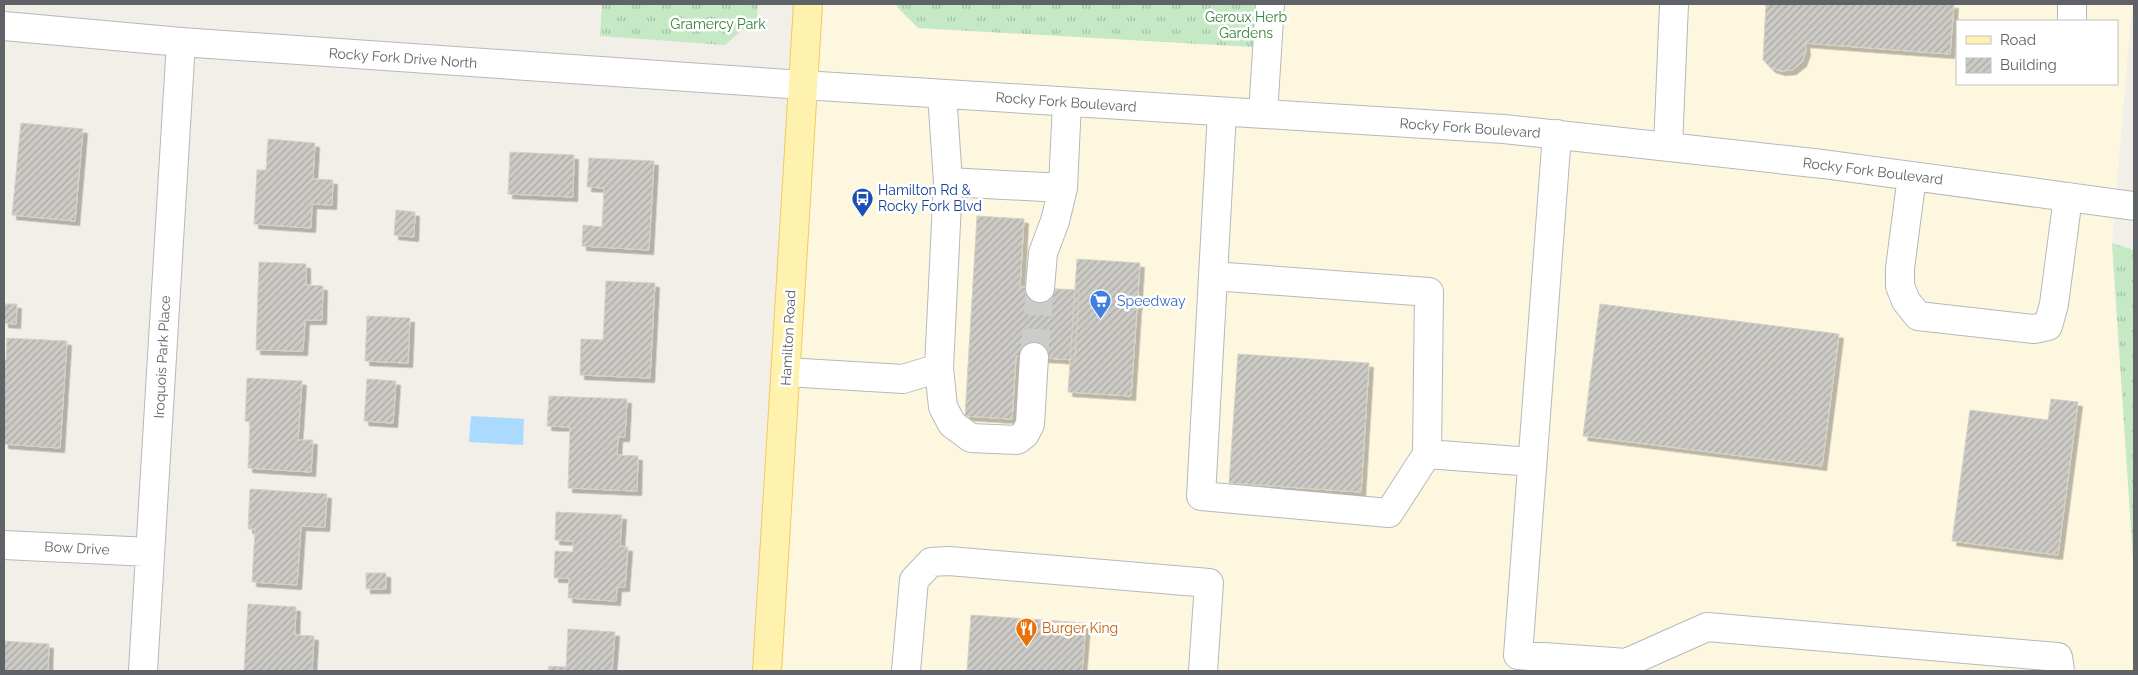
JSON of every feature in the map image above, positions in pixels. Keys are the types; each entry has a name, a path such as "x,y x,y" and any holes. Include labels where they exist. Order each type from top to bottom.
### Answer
{"main road":[{"name":"Hamilton Road","path":"767,671 808,4"}],"street":[{"path":"1263,114 1270,4"},
{"path":"1668,147 1674,4"},
{"path":"2072,4 2072,20"},
{"name":"Rocky Fork Drive North","path":"4,26 181,42 803,86"},
{"name":"Iroquois Park Place","path":"143,671 181,42"},
{"name":"Rocky Fork Boulevard","path":"803,86 1504,128 1912,176 2134,206"},
{"path":"942,94 948,182 939,368 942,407 952,424 970,438 1016,440 1025,434 1030,424 1034,357"},
{"path":"1040,288 1043,253 1055,220 1063,188 1067,102"},
{"path":"1213,276 1429,292 1427,454 1389,513 1201,496 1213,276 1222,112"},
{"path":"1557,134 1518,655 1626,667 1707,628 2058,657 2060,671"},
{"path":"1912,176 1900,268 1900,286 1906,301 1918,316 2034,329 2048,326 2054,304 2068,197"},
{"path":"948,182 1063,188"},
{"path":"786,372 903,380 939,368"},
{"path":"1427,454 1532,462"},
{"name":"Bow Drive","path":"4,545 150,552"},
{"path":"906,671 914,580 931,562 949,561 1208,583 1204,671"}],"shaded area":[{"path":"796,4 2132,4 2112,243 2134,574 2134,671 752,671"}],"green space":[{"name":"Gramercy Park","path":"602,4 758,4 757,17 725,45 600,36"},
{"name":"Geroux Herb Gardens","path":"897,4 1271,4 1269,48 918,28 897,7"},
{"path":"2112,243 2134,250 2134,574"}],"water":[{"path":"471,416 524,419 523,445 469,442"}],"building":[{"path":"1766,4 1954,4 1950,54 1805,43 1806,51 1802,62 1792,70 1781,71 1771,68 1763,60"},
{"path":"21,123 83,129 75,221 12,215"},
{"path":"268,139 315,143 313,179 333,180 332,205 312,204 311,228 254,224 257,170 266,170"},
{"path":"510,152 574,155 573,197 508,194"},
{"path":"589,158 654,161 649,250 582,246 583,225 602,227 604,188 587,187"},
{"path":"396,210 415,212 414,237 394,235"},
{"path":"977,216 1024,219 1020,287 1079,290 1075,360 1016,356 1012,419 965,416"},
{"path":"1077,259 1140,263 1131,396 1068,392"},
{"path":"259,262 306,264 306,285 323,286 322,320 305,320 303,351 256,350"},
{"path":"606,281 655,283 650,378 580,375 581,339 603,340"},
{"path":"4,304 17,304 16,324 4,323"},
{"path":"1600,304 1839,334 1822,466 1583,436"},
{"path":"367,316 410,318 408,363 365,361"},
{"path":"7,338 67,341 60,448 4,444 4,360 6,360"},
{"path":"1238,354 1369,363 1361,492 1229,483"},
{"path":"247,378 302,381 298,440 313,440 311,472 248,468 250,422 245,421"},
{"path":"367,379 396,381 393,423 364,421"},
{"path":"549,396 627,399 625,437 618,437 617,455 638,456 637,491 568,488 570,427 547,426"},
{"path":"2051,399 2078,402 2058,555 1952,541 1970,410 2048,420"},
{"path":"250,489 327,494 325,527 301,526 297,585 252,582 255,529 248,529"},
{"path":"556,512 622,515 620,546 628,547 625,587 617,587 616,601 568,598 569,578 554,578 555,551 573,552 573,541 555,540"},
{"path":"366,573 386,573 386,589 366,589"},
{"path":"248,604 296,607 295,635 314,636 312,671 244,671"},
{"name":"Burger King","path":"971,615 1086,623 1082,671 967,671"},
{"path":"568,629 615,632 612,671 548,671 549,666 566,667"},
{"path":"4,641 49,644 48,671 4,671"}],"tunnel":[{"path":"1034,357 1040,288"}],"place":[{"name":"Hamilton Rd & Rocky Fork Blvd","path":"862,217"},
{"name":"Speedway","path":"1101,320"},
{"name":"Burger King","path":"1026,647"}]}
